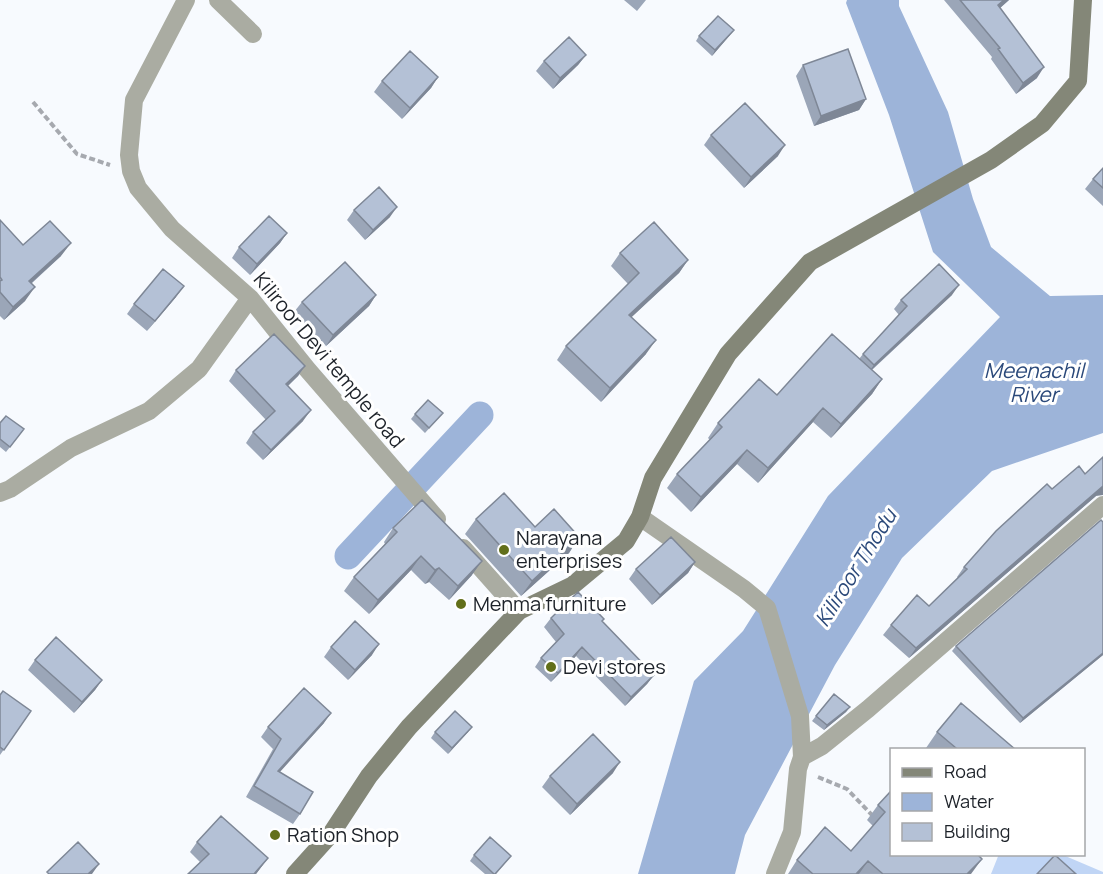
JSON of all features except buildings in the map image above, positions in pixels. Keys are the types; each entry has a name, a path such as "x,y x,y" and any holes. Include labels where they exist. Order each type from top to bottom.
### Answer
{"main road":[{"path":"295,874 331,834 369,776 409,727 519,611 573,585 626,541 640,517 653,478 728,354 810,262 991,160 1042,124 1078,81 1083,0"}],"street":[{"name":"Kiliroor Devi temple road","path":"188,0 134,100 129,155 131,171 138,188 172,229 250,298 402,480 519,611"},
{"path":"219,0 253,34"},
{"path":"0,493 10,489 71,448 149,411 199,369 250,298"},
{"path":"800,756 822,746 868,709 1103,505"},
{"path":"640,517 744,589 767,608 800,716 800,756 792,832 775,874"}],"path":[{"path":"33,102 77,154 131,171"},
{"path":"800,756 847,789 872,815"}],"shaded area":[{"path":"998,856 1065,856 1103,872 1103,874 991,874"}],"water":[{"name":"Meenachil River","path":"847,0 899,0 899,6 948,112 973,199 991,247 1050,296 1103,295 1103,433 992,471 902,558 835,665 745,835 735,874 638,874 694,681 743,631 828,496 1000,317 933,252 889,115 846,3"}],"waterway":[{"path":"348,556 480,415"}],"place":[{"name":"Narayana enterprises","path":"504,550"},
{"name":"Menma furniture","path":"461,604"},
{"name":"Devi stores","path":"551,667"},
{"name":"Ration Shop","path":"275,835"}],"water label":[{"name":"Kiliroor Thodu","path":"856,568"}]}
